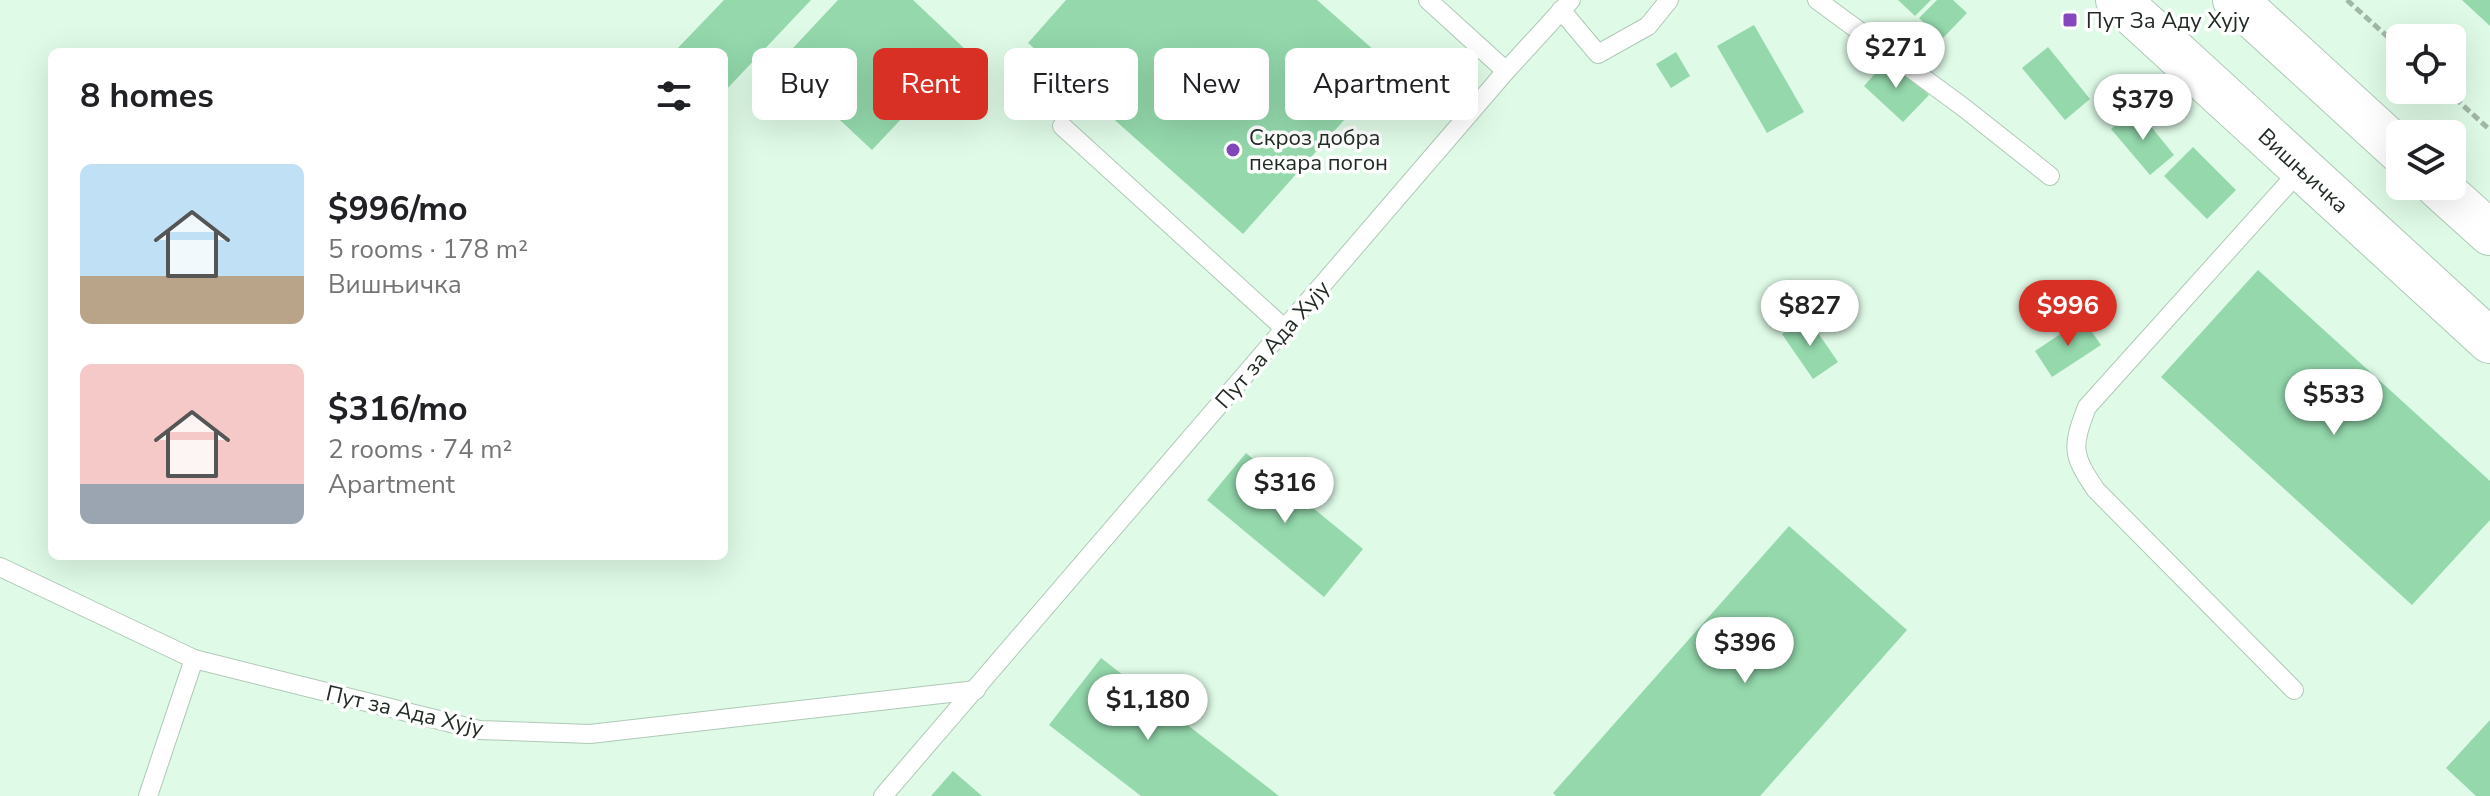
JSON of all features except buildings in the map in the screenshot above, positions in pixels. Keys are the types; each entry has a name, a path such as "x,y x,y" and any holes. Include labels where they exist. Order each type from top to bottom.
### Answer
{"main road":[{"name":"Вишњичка","path":"2118,0 2490,341"},
{"path":"2235,0 2386,138"},
{"path":"2453,200 2490,233"}],"lane":[{"path":"1428,0 1506,71"},
{"path":"1566,5 1598,54 1648,26 1669,0"},
{"path":"1817,0 1963,107 2050,176"},
{"name":"Пут за Ада Хују","path":"883,796 1566,5"},
{"path":"1062,126 1285,329"},
{"path":"2294,690 2096,490 2081,470 2074,440 2087,407 2302,168"},
{"name":"Пут за Ада Хују","path":"0,567 194,659 479,730 590,734 976,690"},
{"path":"148,796 194,659"}],"path":[{"path":"2347,0 2386,35"},
{"path":"2461,104 2490,130"}],"place":[{"name":"Пут За Аду Хују","path":"2070,20"},
{"name":"Скроз добра пекара погон","path":"1233,150"}]}
